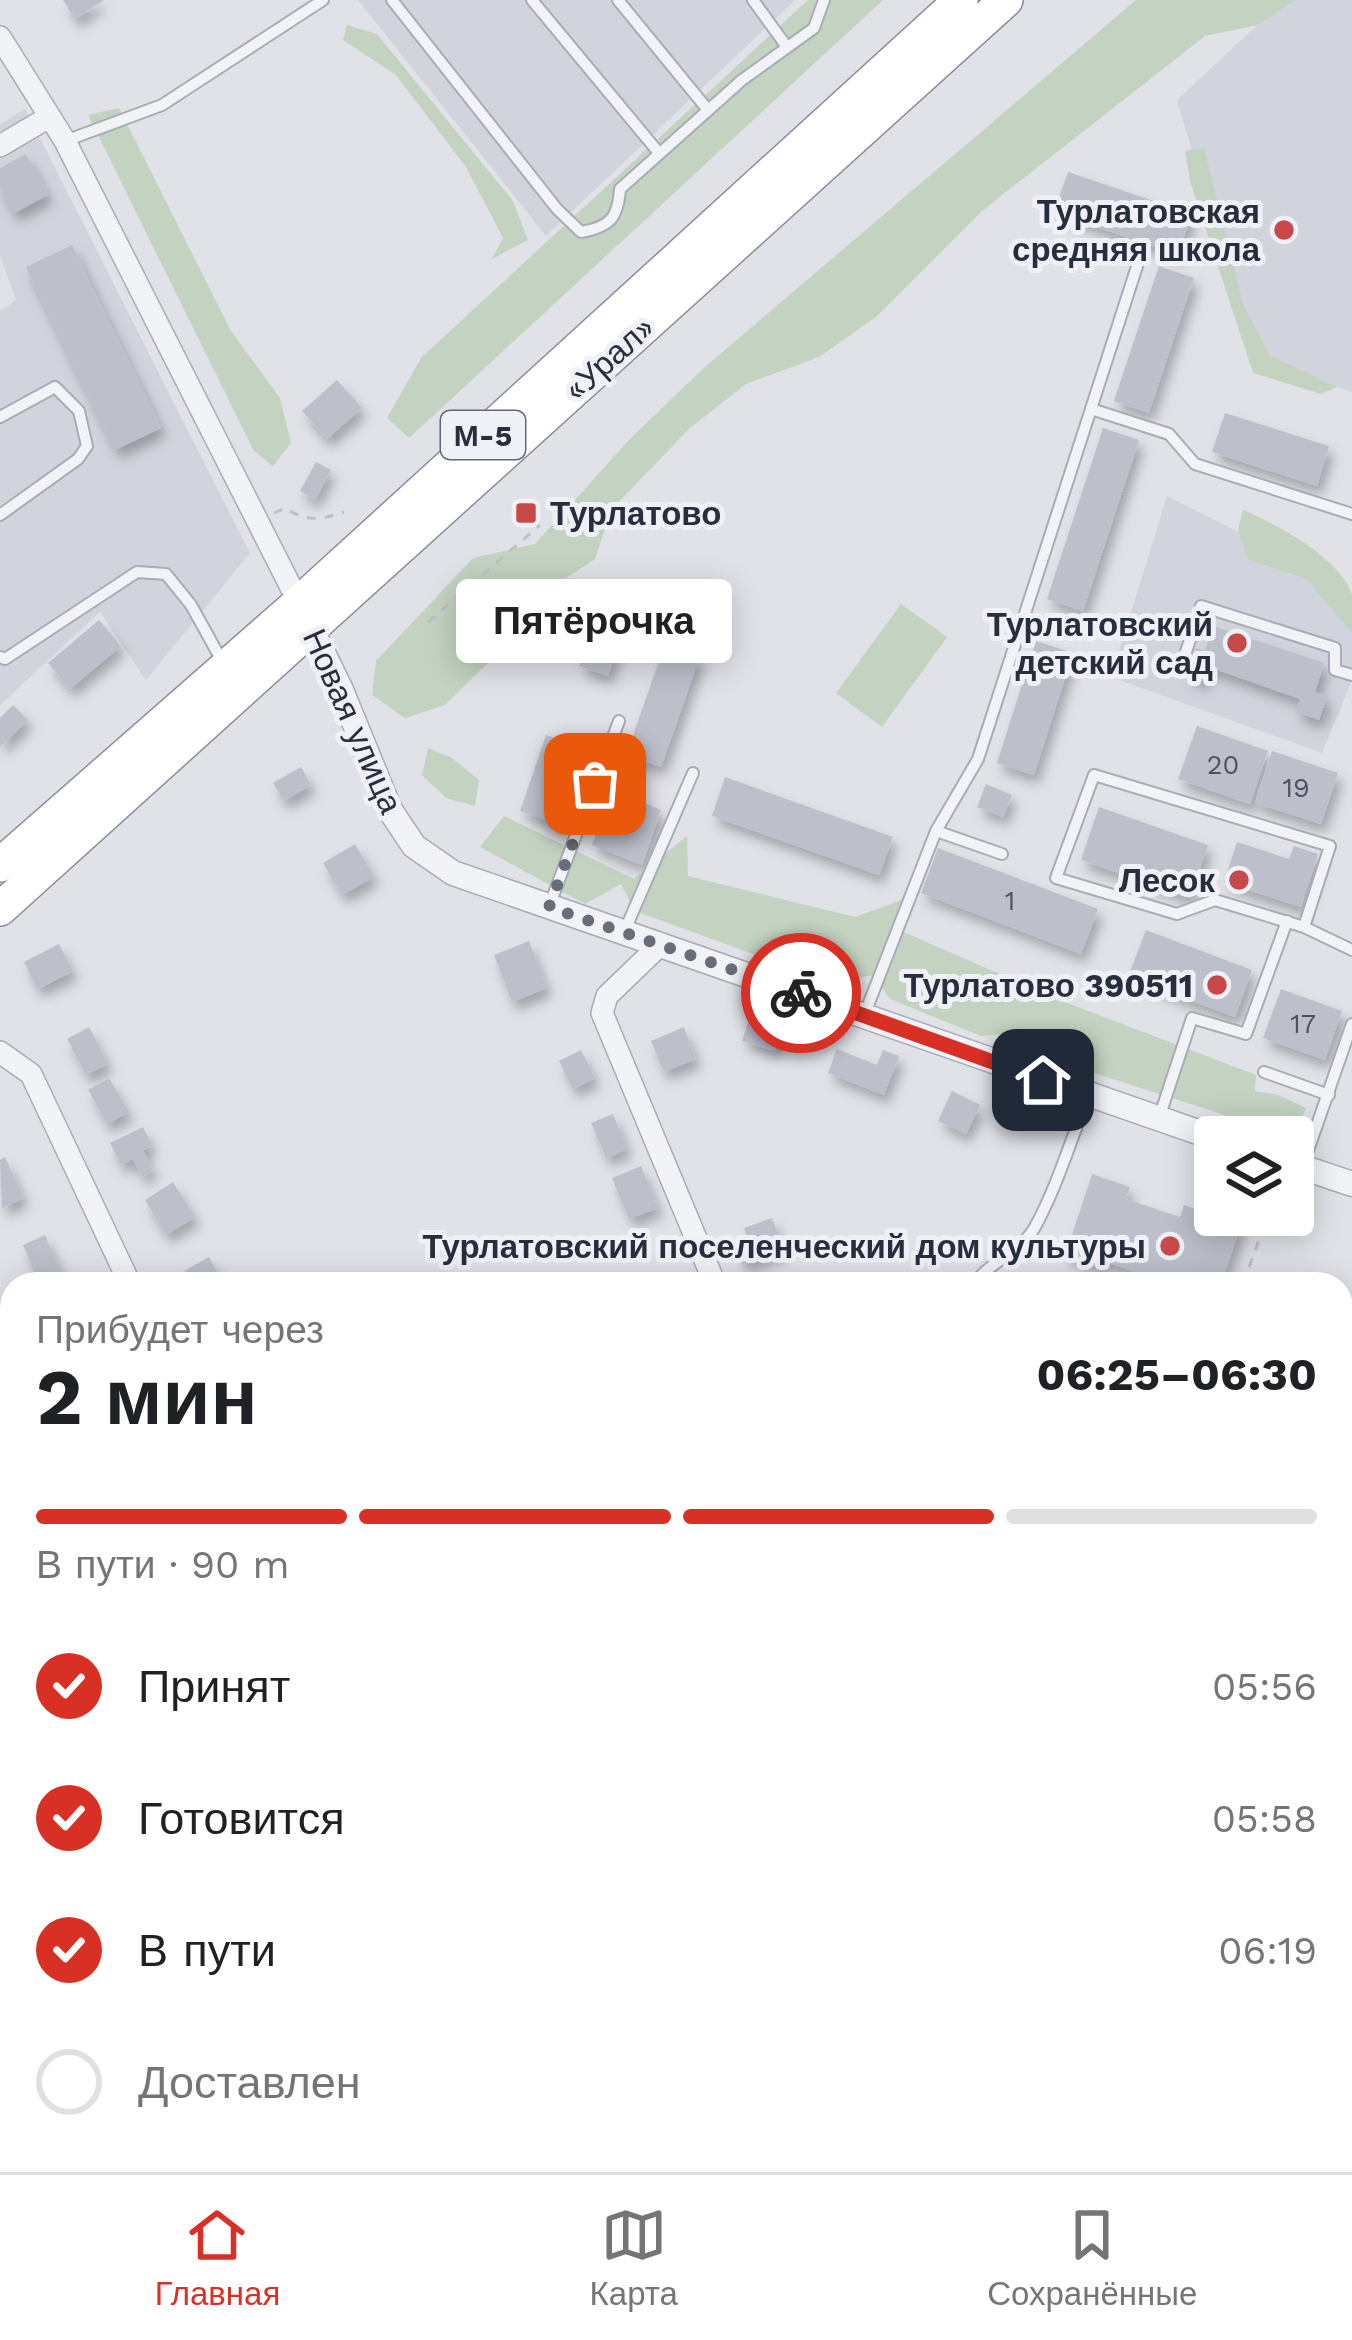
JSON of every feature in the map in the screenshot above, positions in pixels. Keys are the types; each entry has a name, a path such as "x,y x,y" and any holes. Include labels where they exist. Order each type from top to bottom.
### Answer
{"highway":[{"name":"«Урал»","path":"0,909 271,664 305,615 961,0"},
{"name":"«Урал»","path":"0,865 226,668 305,615 1006,0"}],"street":[{"path":"0,37 65,141 305,615"},
{"path":"0,146 50,116"},
{"name":"Новая улица","path":"305,615 390,810 414,846 453,873 1194,1130"},
{"path":"271,664 296,658 330,670"},
{"path":"660,945 607,996 602,1013 710,1272"},
{"path":"0,1052 31,1074 124,1272"},
{"path":"1314,1171 1352,1184"}],"lane":[{"path":"65,141 162,105 323,0"},
{"path":"392,0 557,209 581,232 605,228 619,212 620,189 708,110 814,28 824,0"},
{"path":"532,0 659,153"},
{"path":"618,0 708,110"},
{"path":"753,0 788,47"},
{"path":"865,1014 936,831 978,759 1140,257"},
{"path":"0,417 55,388 79,411 87,446 78,459 0,515"},
{"path":"1091,409 1169,434 1195,464 1352,514"},
{"path":"0,657 5,659 46,634 137,572 166,574 226,668"},
{"path":"1183,661 1201,606 1335,648 1335,670 1352,674"},
{"path":"549,907 619,721"},
{"path":"624,934 693,773"},
{"path":"1304,927 1330,846 1094,775 1056,878 1177,914 1215,900 1304,927 1352,950"},
{"path":"936,831 1002,854"},
{"path":"1159,1118 1192,1018 1246,1034 1287,921"},
{"path":"1314,1130 1352,1024"},
{"path":"1264,1072 1329,1096"},
{"path":"982,1272 1034,1231 1088,1096"}],"path":[{"path":"258,520 286,508 303,520 344,512"},
{"path":"428,622 539,526 526,513"},
{"path":"1247,1272 1260,1236"}],"shaded area":[{"path":"358,0 795,0 546,236"},
{"name":"Турлатовская средняя школа","path":"1284,0 1352,0 1352,392 1254,360 1177,100"},
{"path":"25,109 250,553 146,680 100,612 0,705 0,311 16,300 0,256 0,124"},
{"name":"Турлатовский детский сад","path":"1167,496 1321,573 1352,609 1352,680 1322,753 1111,677"}],"green space":[{"path":"808,0 883,0 409,438 387,418 421,358"},
{"path":"1136,0 1295,0 1257,25 1205,36 983,210 876,317 819,357 746,384 690,428 611,510 595,559 545,592 525,627 445,705 405,718 372,695 376,661 473,558 535,544 631,438 706,366"},
{"path":"347,25 377,34 513,201 528,240 492,259 503,238 466,167 396,75 343,40"},
{"path":"119,108 231,331 280,398 291,443 273,466 254,451 88,115"},
{"path":"1204,148 1243,304 1269,355 1337,387 1321,394 1253,373 1190,181 1185,151"},
{"path":"1243,510 1289,533 1334,567 1352,594 1352,633 1306,579 1248,559 1238,530"},
{"path":"901,604 947,637 882,727 836,693"},
{"path":"428,748 452,758 479,780 475,806 446,798 422,775"},
{"path":"504,816 634,879 687,836 688,876 855,917 907,898 912,915 899,930 1057,999 1256,1075 1255,1091 1306,1108 1302,1116 1228,1116 1066,1064 1031,1031 981,1036 890,999 873,975 833,983 635,911 621,884 585,904 480,847"}],"building":[{"path":"63,0 104,0 75,19"},
{"path":"26,154 48,195 14,213 0,187 0,168"},
{"path":"1068,172 1192,214 1178,255 1054,212"},
{"path":"72,245 161,428 115,450 26,267"},
{"path":"1159,266 1194,278 1149,413 1114,401"},
{"path":"337,380 362,408 327,439 302,411"},
{"path":"1225,413 1329,446 1317,486 1212,452"},
{"path":"1103,428 1139,440 1083,611 1047,599"},
{"path":"316,462 331,470 315,500 300,491"},
{"path":"595,617 624,627 608,676 579,666"},
{"path":"99,620 121,646 70,689 48,663"},
{"path":"1213,626 1324,663 1315,692 1327,696 1319,720 1296,712 1300,699 1209,667 1204,681 1187,676 1196,648 1205,651"},
{"path":"1036,641 1073,653 1034,775 997,763"},
{"path":"665,644 700,656 661,767 626,755"},
{"path":"13,705 28,720 0,747 0,718"},
{"path":"1197,726 1268,751 1250,804 1178,779"},
{"path":"546,735 589,750 563,826 520,811"},
{"path":"1272,751 1338,773 1321,824 1255,803"},
{"path":"301,767 311,785 284,801 273,783"},
{"path":"725,777 893,837 879,875 712,816"},
{"path":"986,784 1012,795 1003,817 977,807"},
{"path":"613,790 661,810 642,865 592,845"},
{"path":"1099,807 1208,845 1190,898 1081,860"},
{"path":"1237,842 1289,859 1294,846 1318,854 1301,907 1224,882"},
{"path":"355,844 374,877 342,895 323,863"},
{"path":"938,848 1098,909 1081,954 921,893"},
{"path":"1146,930 1252,970 1235,1017 1128,977"},
{"path":"529,941 547,988 512,1002 494,955"},
{"path":"59,944 73,971 38,989 24,962"},
{"path":"1281,989 1342,1011 1325,1060 1263,1038"},
{"path":"751,1013 783,1023 775,1051 742,1041"},
{"path":"89,1027 108,1064 86,1075 67,1039"},
{"path":"684,1027 696,1059 664,1072 651,1041"},
{"path":"837,1049 877,1065 883,1050 899,1056 884,1095 828,1073"},
{"path":"581,1050 595,1078 573,1089 559,1061"},
{"path":"109,1078 129,1112 107,1124 88,1090"},
{"path":"952,1091 980,1105 966,1134 938,1121"},
{"path":"613,1114 627,1149 606,1158 591,1123"},
{"path":"143,1127 152,1146 143,1150 153,1171 142,1177 133,1159 121,1165 110,1143"},
{"path":"5,1157 24,1198 2,1208 0,1160"},
{"path":"641,1166 658,1208 629,1219 612,1178"},
{"path":"1092,1174 1130,1187 1126,1199 1180,1217 1184,1205 1194,1209 1194,1236 1237,1236 1225,1272 1135,1272 1105,1261 1103,1269 1065,1256"},
{"path":"173,1182 195,1217 166,1235 145,1200"},
{"path":"772,1218 784,1250 743,1265 735,1245 748,1240 744,1228"},
{"path":"45,1235 61,1272 34,1272 23,1245"},
{"path":"209,1257 217,1272 185,1272"}],"way so far":[{"path":"595,784 549,907 801,993"}],"place":[{"name":"Турлатовская средняя школа","path":"1284,230"},
{"name":"Турлатово","path":"526,513"},
{"name":"Турлатовский детский сад","path":"1237,643"},
{"name":"Пятёрочка","path":"595,784"},
{"name":"Лесок","path":"1239,880"},
{"name":"Турлатово 390511","path":"1217,985"},
{"name":"Турлатовский поселенческий дом культуры","path":"1170,1246"}],"route":[{"path":"801,993 1043,1080"}]}
